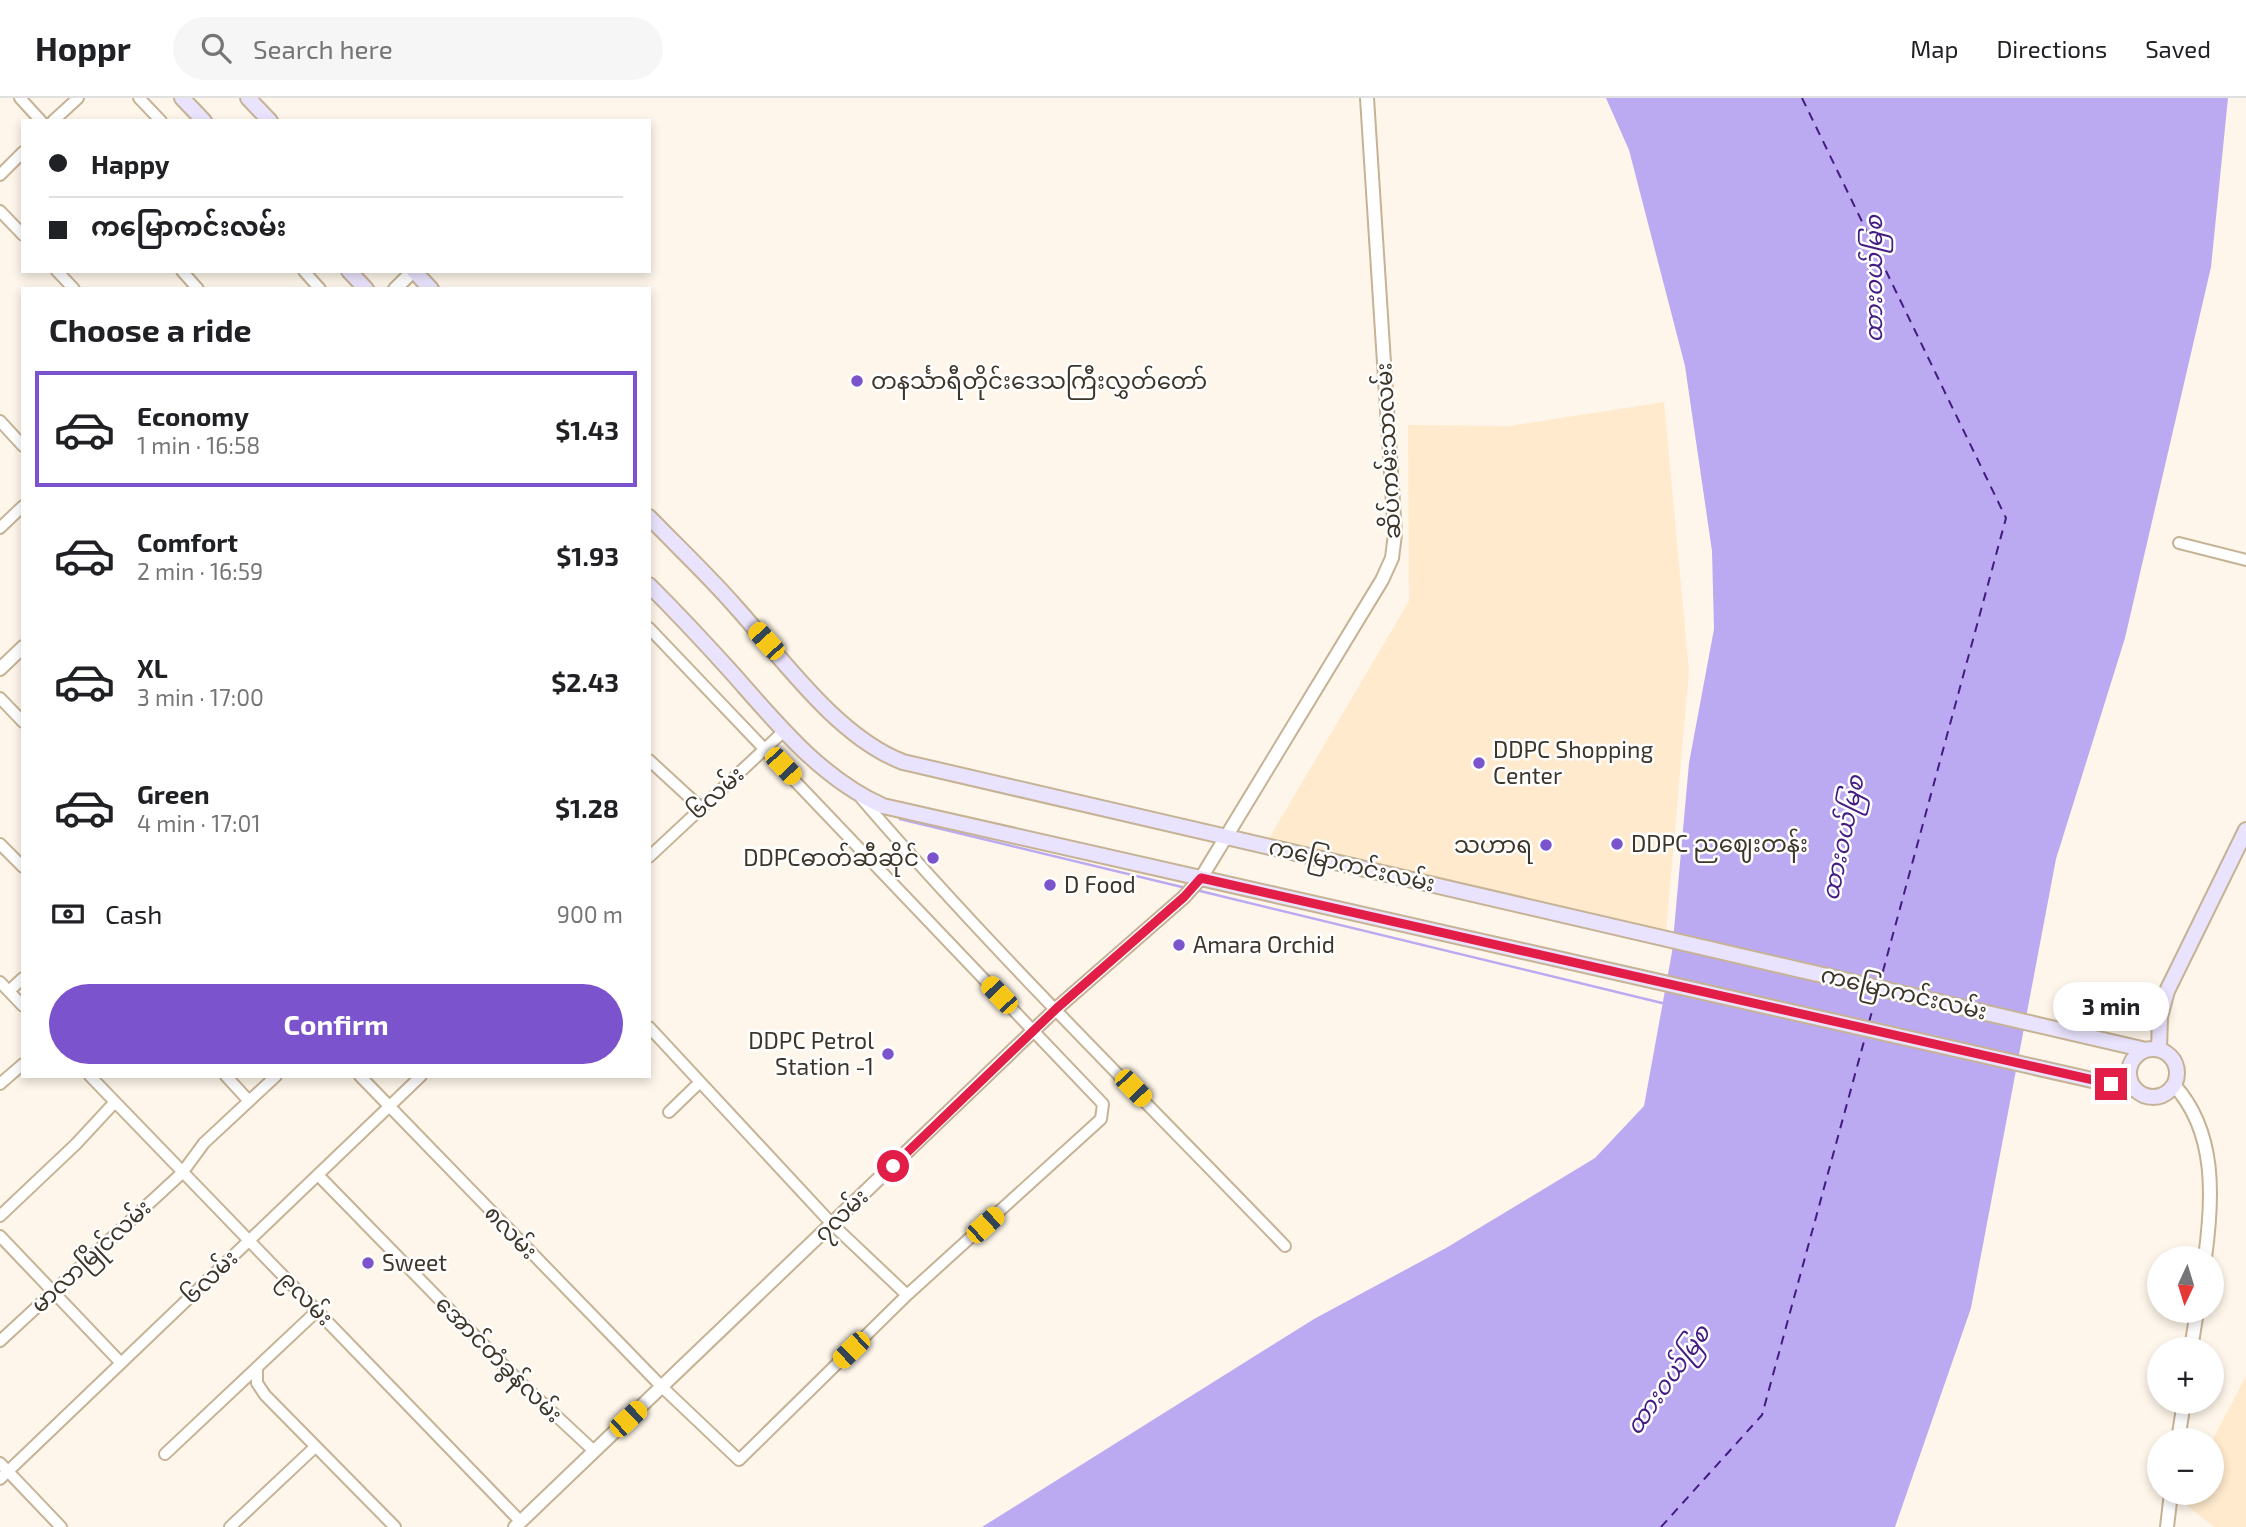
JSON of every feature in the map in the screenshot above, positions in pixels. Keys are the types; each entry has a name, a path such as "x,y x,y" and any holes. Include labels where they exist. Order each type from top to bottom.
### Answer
{"main road":[{"path":"182,98 202,119"},
{"path":"248,98 268,119"},
{"path":"351,273 364,287"},
{"path":"416,273 429,287"},
{"name":"ကမြောကင်းလမ်း","path":"651,519 732,602 818,699 883,755 903,762 2153,1050"},
{"name":"ကမြောကင်းလမ်း","path":"651,587 784,731 859,796 883,806 2136,1090"},
{"path":"2153,1050 2167,991 2246,830"},
{"path":"2153,1050 2174,1061 2177,1073 2174,1085 2160,1096 2147,1096 2136,1090 2130,1080 2130,1067 2136,1057 2153,1050"}],"street":[{"path":"20,98 39,119"},
{"path":"56,119 78,98"},
{"path":"139,98 159,119"},
{"name":"ဆိပ်ကမ်းသာလမ်း","path":"1201,878 1382,580 1392,558 1395,534 1367,98"},
{"path":"0,176 21,154"},
{"path":"0,211 21,233"},
{"path":"59,273 72,287"},
{"path":"184,273 196,287"},
{"path":"306,273 318,287"},
{"path":"397,287 412,273"},
{"path":"0,421 21,444"},
{"path":"0,528 21,508"},
{"path":"2179,543 2246,559"},
{"path":"651,630 1103,1104 1101,1119 908,1295 832,1224 651,1029"},
{"path":"0,668 21,649"},
{"path":"0,698 21,720"},
{"name":"၆လမ်း","path":"651,855 699,807 784,731"},
{"path":"651,762 699,807"},
{"path":"859,796 984,937 1057,1008 1285,1246"},
{"path":"0,844 21,865"},
{"name":"၇လမ်း","path":"518,1524 1057,1008 1184,897 1201,878"},
{"path":"9,991 21,980"},
{"path":"0,982 21,1004"},
{"path":"0,1084 21,1066"},
{"name":"၉လမ်း","path":"92,1078 318,1310 518,1524"},
{"path":"228,1078 249,1101"},
{"name":"မာလာမြိုင်လမ်း","path":"0,1341 183,1173 204,1143 274,1078"},
{"name":"၈လမ်း","path":"362,1078 662,1387 739,1460 908,1295"},
{"name":"၆လမ်း","path":"3,1471 121,1363 419,1078"},
{"path":"669,1112 699,1083"},
{"path":"2174,1085 2193,1109 2204,1140 2211,1202 2206,1246"},
{"path":"0,1216 76,1144 115,1102"},
{"name":"အောင်တံခွန်လမ်း","path":"318,1175 521,1383 594,1451"},
{"path":"0,1236 121,1363"},
{"path":"165,1454 318,1310"},
{"path":"257,1370 257,1383 265,1395 314,1448 395,1527"},
{"path":"230,1527 314,1448"},
{"path":"3,1471 61,1527"},
{"path":"2167,1527 2170,1505"}],"shaded area":[{"path":"1664,402 1689,671 1665,944 1261,852 1409,601 1408,425 1509,426"},
{"path":"2246,1376 2246,1527 2214,1527 2186,1505 2224,1505 2224,1428 2219,1428"}],"water":[{"name":"ထားဝယ်မြစ","path":"1606,98 2228,98 2211,267 2125,638 2056,859 1971,1308 1895,1527 982,1527 1314,1319 1446,1248 1595,1158 1644,1106 1672,952 1689,763 1714,629 1712,551 1685,366 1629,150"}],"waterway":[{"path":"900,819 1186,888"},
{"path":"1196,890 1662,1003"}],"ferry route":[{"path":"1802,98 2006,518 1880,982"},
{"path":"1869,1022 1877,994"},
{"path":"1661,1527 1762,1415 1866,1034"}],"place":[{"name":"တနင်္သာရီတိုင်းဒေသကြီးလွှတ်တော်","path":"857,381"},
{"name":"DDPC Shopping Center","path":"1479,763"},
{"name":"DDPC ညဈေးတန်း","path":"1617,844"},
{"name":"သဟာရ","path":"1546,845"},
{"name":"DDPCဓာတ်ဆီဆိုင်","path":"933,858"},
{"name":"D Food","path":"1050,885"},
{"name":"Amara Orchid","path":"1179,945"},
{"name":"DDPC Petrol Station -1","path":"888,1054"},
{"name":"Sweet","path":"368,1263"}],"route":[{"path":"893,1166 1057,1008 1184,897 1201,878 2003,1062 2111,1084"}]}
